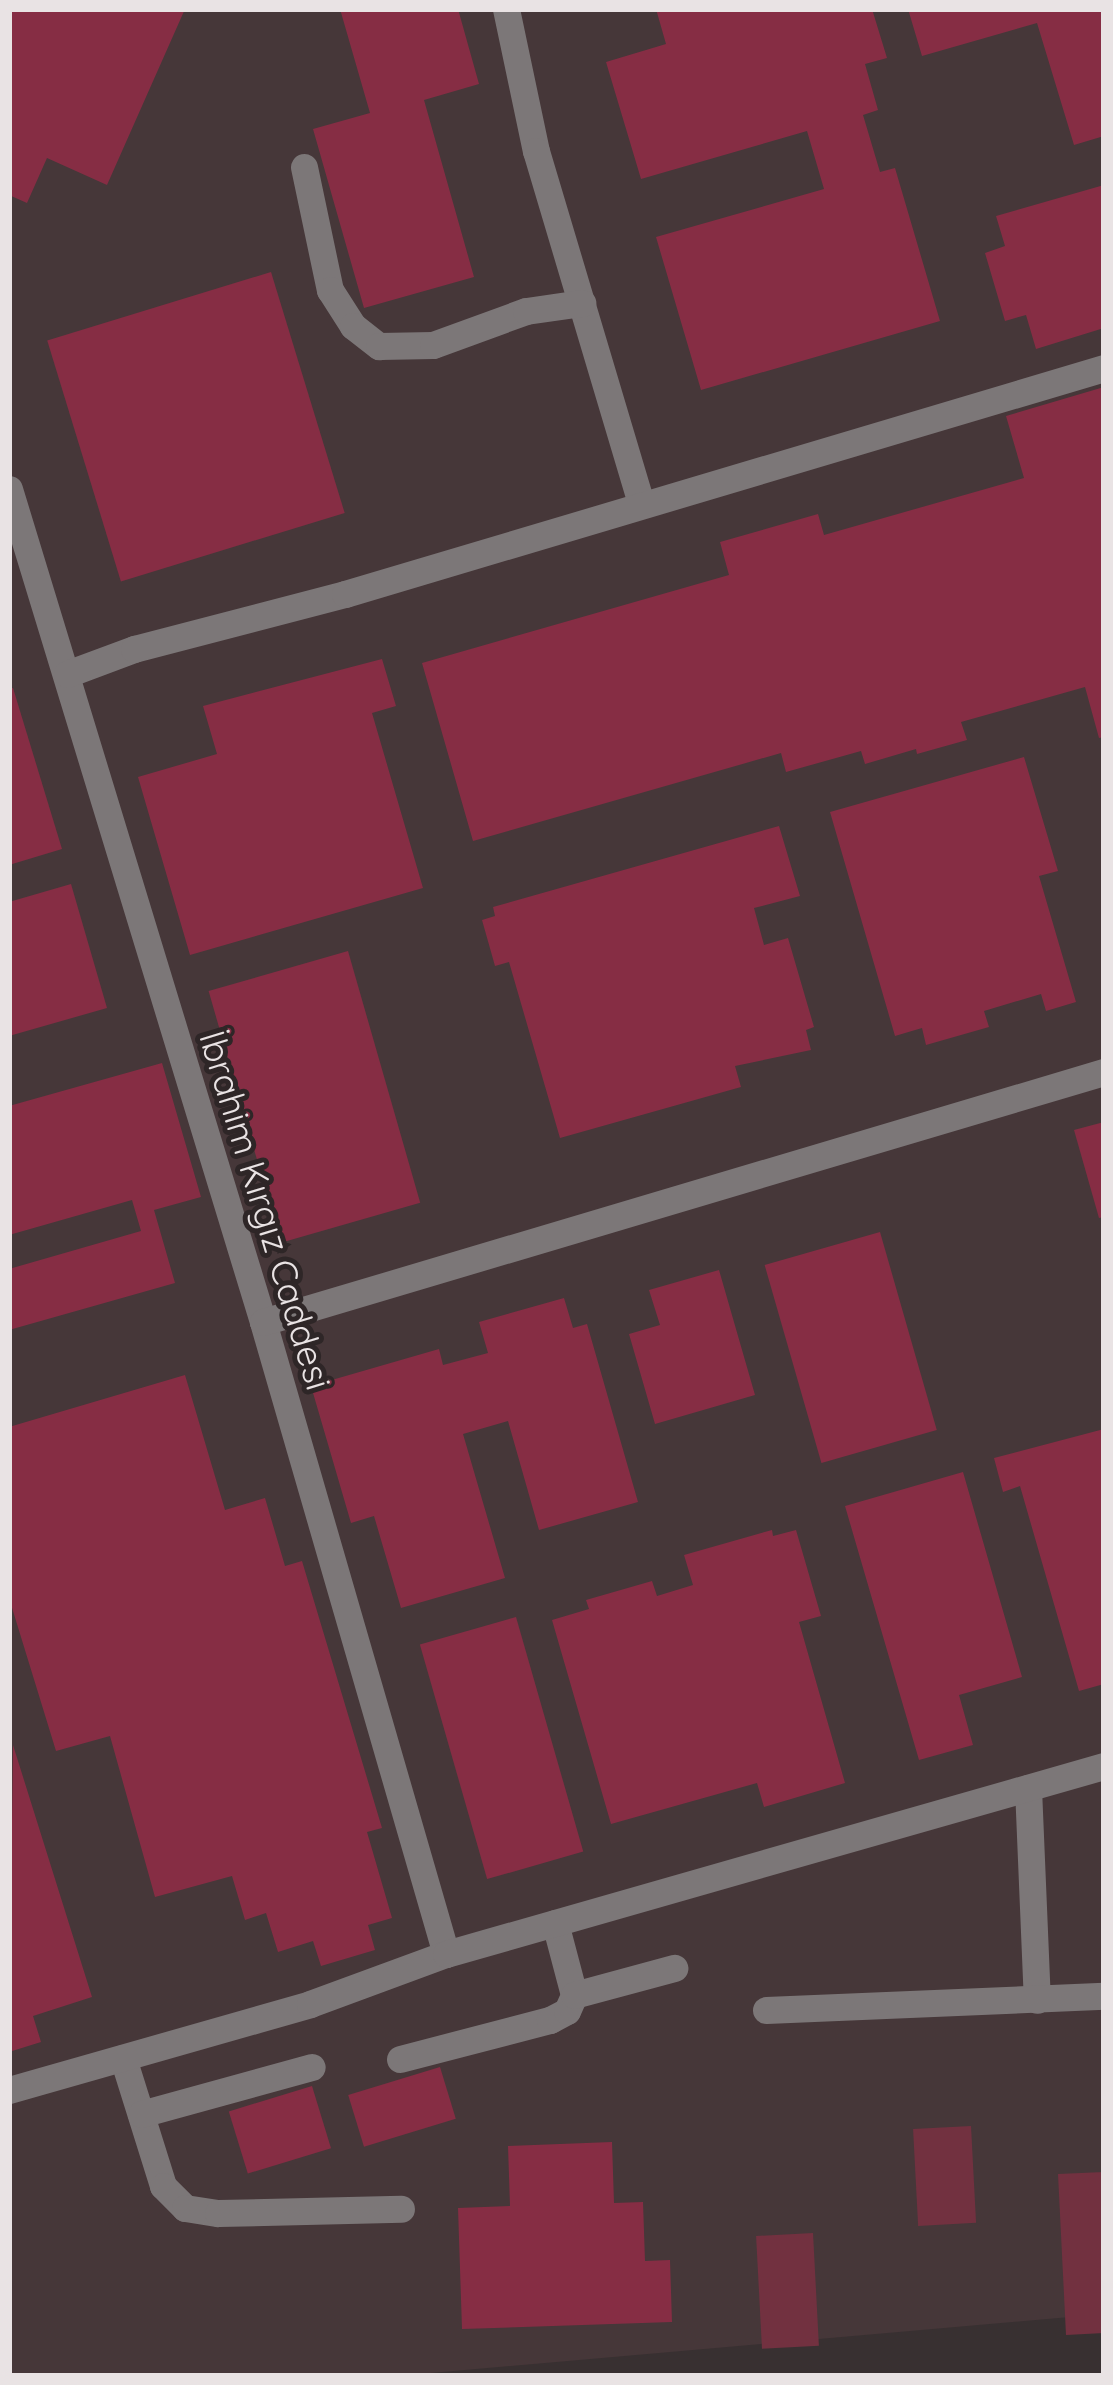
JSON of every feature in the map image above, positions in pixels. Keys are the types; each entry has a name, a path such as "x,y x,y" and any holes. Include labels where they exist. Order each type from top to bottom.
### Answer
{"street":[{"path":"506,9 536,151 641,503"},
{"path":"304,167 330,290 353,326 380,346 433,345 526,311 582,303"},
{"path":"67,674 134,649 345,594 1104,368"},
{"name":"İbrahim Kırgız Caddesi","path":"9,489 263,1322 446,1954"},
{"path":"263,1322 1104,1072"},
{"path":"9,2090 310,2004 446,1954 1104,1766"},
{"path":"1028,1788 1037,2000"},
{"path":"400,2059 550,2020 567,2011 574,1995 555,1923"},
{"path":"574,1995 674,1968"},
{"path":"766,2010 1104,1996"},
{"path":"123,2058 164,2186 185,2208 218,2213 401,2209"},
{"path":"141,2114 312,2067"}],"shaded area":[{"path":"9,9 1104,9 1104,2314 397,2376 9,2376"},
{"path":"971,2126 976,2223 918,2226 913,2129"},
{"path":"1104,2172 1104,2333 1066,2335 1058,2174"},
{"path":"813,2233 819,2346 762,2349 756,2236"}],"building":[{"path":"9,9 185,9 107,185 47,158 27,203 9,195"},
{"path":"340,9 458,9 479,84 424,100 474,277 364,308 313,129 370,113"},
{"path":"656,9 872,9 887,58 865,64 878,110 863,115 880,172 895,168 940,321 701,390 656,237 824,189 807,131 641,179 606,62 666,44"},
{"path":"908,9 1104,9 1104,136 1074,145 1037,23 922,56"},
{"path":"1104,185 1104,328 1036,349 1026,315 1005,321 985,253 1005,246 996,216"},
{"path":"271,272 345,513 121,581 47,340"},
{"path":"1104,387 1104,737 1099,738 1085,687 961,722 967,740 917,754 916,749 865,764 861,751 786,772 781,753 473,841 422,663 729,575 720,542 818,514 824,535 1024,478 1006,416"},
{"path":"382,659 396,706 372,713 423,888 190,955 138,777 217,754 203,706"},
{"path":"13,688 62,849 9,865 9,689"},
{"path":"1024,757 1058,871 1039,876 1076,1002 1046,1011 1041,994 984,1011 989,1027 926,1045 922,1028 895,1036 830,812"},
{"path":"779,826 800,896 754,908 764,945 788,938 814,1027 806,1030 811,1050 735,1066 741,1087 560,1138 509,962 495,966 482,920 495,916 493,907"},
{"path":"71,884 107,1008 9,1036 9,902"},
{"path":"348,951 420,1203 281,1243 209,991"},
{"path":"162,1063 201,1197 154,1210 175,1283 9,1330 9,1269 141,1231 132,1200 9,1235 9,1106"},
{"path":"1104,1122 1104,1217 1099,1218 1074,1130"},
{"path":"880,1232 937,1430 821,1463 765,1265"},
{"path":"719,1270 755,1395 655,1424 629,1334 660,1325 649,1290"},
{"path":"564,1298 573,1328 587,1324 638,1502 539,1530 508,1421 463,1434 505,1578 401,1608 374,1516 351,1523 311,1386 439,1349 443,1365 488,1353 479,1322"},
{"path":"185,1375 225,1510 265,1498 285,1566 302,1561 382,1828 367,1832 392,1918 368,1925 375,1950 321,1966 313,1941 278,1952 266,1913 245,1920 232,1876 155,1897 110,1736 56,1751 9,1598 9,1427"},
{"path":"1104,1429 1104,1684 1079,1691 1020,1486 1003,1492 994,1458"},
{"path":"963,1472 1022,1677 959,1695 973,1745 919,1760 845,1506"},
{"path":"772,1530 773,1536 796,1530 821,1616 799,1622 845,1783 764,1807 757,1783 611,1824 552,1620 589,1609 586,1600 652,1581 657,1596 693,1585 684,1555"},
{"path":"516,1617 583,1852 487,1879 420,1645"},
{"path":"13,1745 92,1997 33,2016 41,2042 9,2052"},
{"path":"440,2067 456,2119 364,2147 348,2095"},
{"path":"312,2086 331,2148 248,2174 229,2111"},
{"path":"612,2142 614,2203 643,2202 645,2261 670,2260 672,2322 462,2329 458,2208 510,2206 508,2146"}]}
